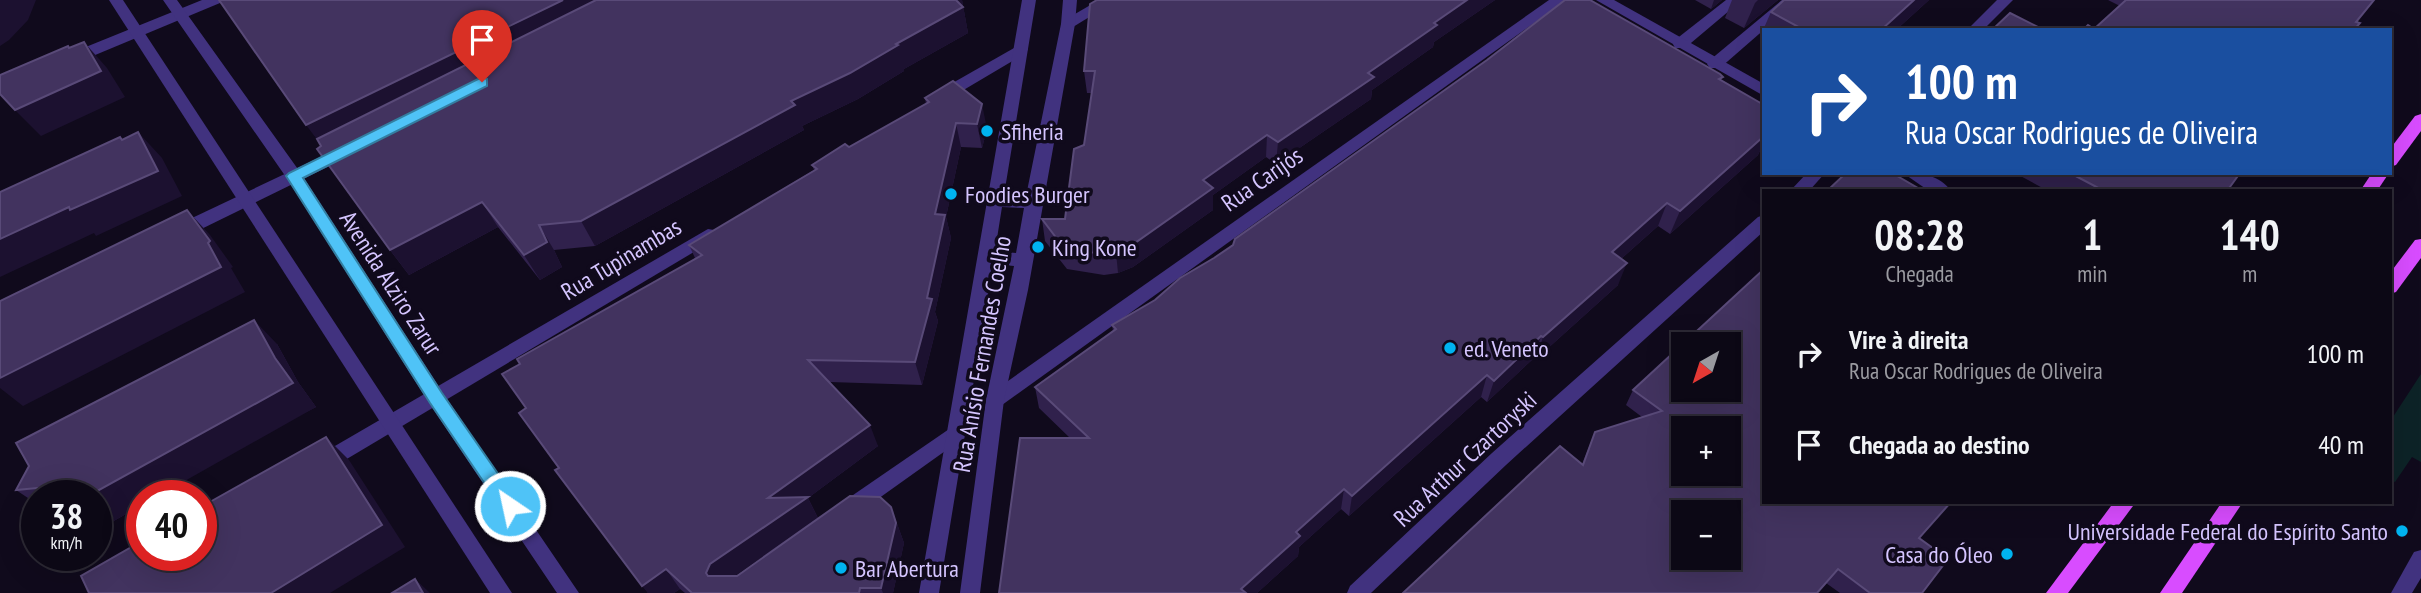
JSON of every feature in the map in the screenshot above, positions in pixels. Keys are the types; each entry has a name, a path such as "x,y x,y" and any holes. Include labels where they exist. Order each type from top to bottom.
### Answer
{"main road":[{"path":"2392,158 2421,120"},
{"path":"2392,284 2421,245"},
{"path":"2056,593 2124,504"},
{"path":"2170,593 2232,504"}],"street":[{"path":"116,0 502,593"},
{"name":"Avenida Alziro Zarur","path":"170,0 294,176 436,398 569,593"},
{"path":"62,63 215,0"},
{"name":"Rua Anísio Fernandes Coelho","path":"929,593 1029,0"},
{"name":"Rua Anísio Fernandes Coelho","path":"970,593 995,400 1024,260 1070,0"},
{"path":"1068,23 1110,0"},
{"name":"Rua Carijós","path":"995,400 1559,0"},
{"path":"1603,0 1762,90"},
{"path":"1680,44 1735,0"},
{"path":"1715,64 1791,0"},
{"path":"1976,28 2006,0"},
{"path":"925,106 1021,49"},
{"path":"161,241 355,146"},
{"path":"1800,189 1815,175"},
{"path":"1915,175 1939,189"},
{"path":"995,200 1033,203"},
{"name":"Rua Arthur Czartoryski","path":"1357,593 1499,459 1762,223"},
{"name":"Rua Tupinambas","path":"308,472 723,227"},
{"path":"985,257 1024,260"},
{"path":"831,521 955,433"},
{"path":"2401,593 2421,559"}],"green space":[{"path":"2421,374 2421,462 2412,457 2395,482 2392,480 2392,418"}],"building":[{"path":"219,0 563,0 306,125"},
{"path":"596,0 956,0 963,7 850,73 791,101 795,105 581,221 539,225 547,242 524,255 482,202 390,250 317,149 321,146 317,139"},
{"path":"1097,0 1467,0 1434,23 1437,25 1368,73 1374,77 1278,142 1267,135 1203,180 1213,188 1132,245 1116,252 1102,254 1064,248 1042,219 1065,219 1074,149 1084,145 1095,71 1084,71 1090,4"},
{"path":"1565,0 1590,0 1720,74 1723,77 1719,79 1762,104 1762,138 1680,211 1667,203 1612,252 1627,263 1541,336 1494,381 1487,375 1352,496 1344,489 1296,532 1300,536 1241,589 1246,593 999,593 1020,438 1089,438 1035,387 1116,329 1112,325 1155,300 1180,278 1233,245 1235,239 1487,60"},
{"path":"1784,0 1914,0 1883,28 1800,28 1771,12"},
{"path":"2126,0 2374,0 2356,22 2360,23 2356,28 2095,28"},
{"path":"2010,13 2040,28 1994,28"},
{"path":"84,42 101,71 15,110 0,94 0,75 68,46 69,48"},
{"path":"953,81 982,104 977,124 956,123 935,214 945,215 927,298 932,299 915,362 808,360 870,425 768,498 808,497 710,564 706,573 708,576 737,576 850,496 880,497 891,507 896,523 881,588 860,588 859,593 692,593 666,569 642,586 555,470 559,468 519,413 526,408 502,374 520,364 517,359 702,255 689,245 817,169 812,165 845,144 849,147 929,102 925,98"},
{"path":"138,132 158,171 70,210 69,207 0,239 0,192 120,137 122,140"},
{"path":"1844,175 1895,175 1920,189 1829,189"},
{"path":"2074,175 2239,175 2228,189 2100,189"},
{"path":"187,210 210,241 208,243 221,267 0,378 0,301"},
{"path":"1762,271 1762,504 1949,504 1919,538 1948,559 1922,593 1870,593 1838,569 1817,593 1403,593 1560,446 1583,465 1595,432 1662,411 1633,390 1671,355 1671,402 1741,402 1741,332 1696,332"},
{"path":"254,320 275,358 293,383 112,483 112,480 21,480 29,466 16,443"},
{"path":"326,437 382,525 271,593 89,593 81,576 90,571 112,571 112,558 126,550 126,571 217,571 217,498"},
{"path":"415,579 423,593 392,593"}],"place":[{"name":"Sfiheria","path":"987,131"},
{"name":"Foodies Burger","path":"951,194"},
{"name":"King Kone","path":"1038,247"},
{"name":"ed. Veneto","path":"1450,348"},
{"name":"Universidade Federal do Espírito Santo","path":"2402,531"},
{"name":"Casa do Óleo","path":"2007,554"},
{"name":"Bar Abertura","path":"841,568"}],"route":[{"path":"482,82 294,176 436,398 510,506"}]}
